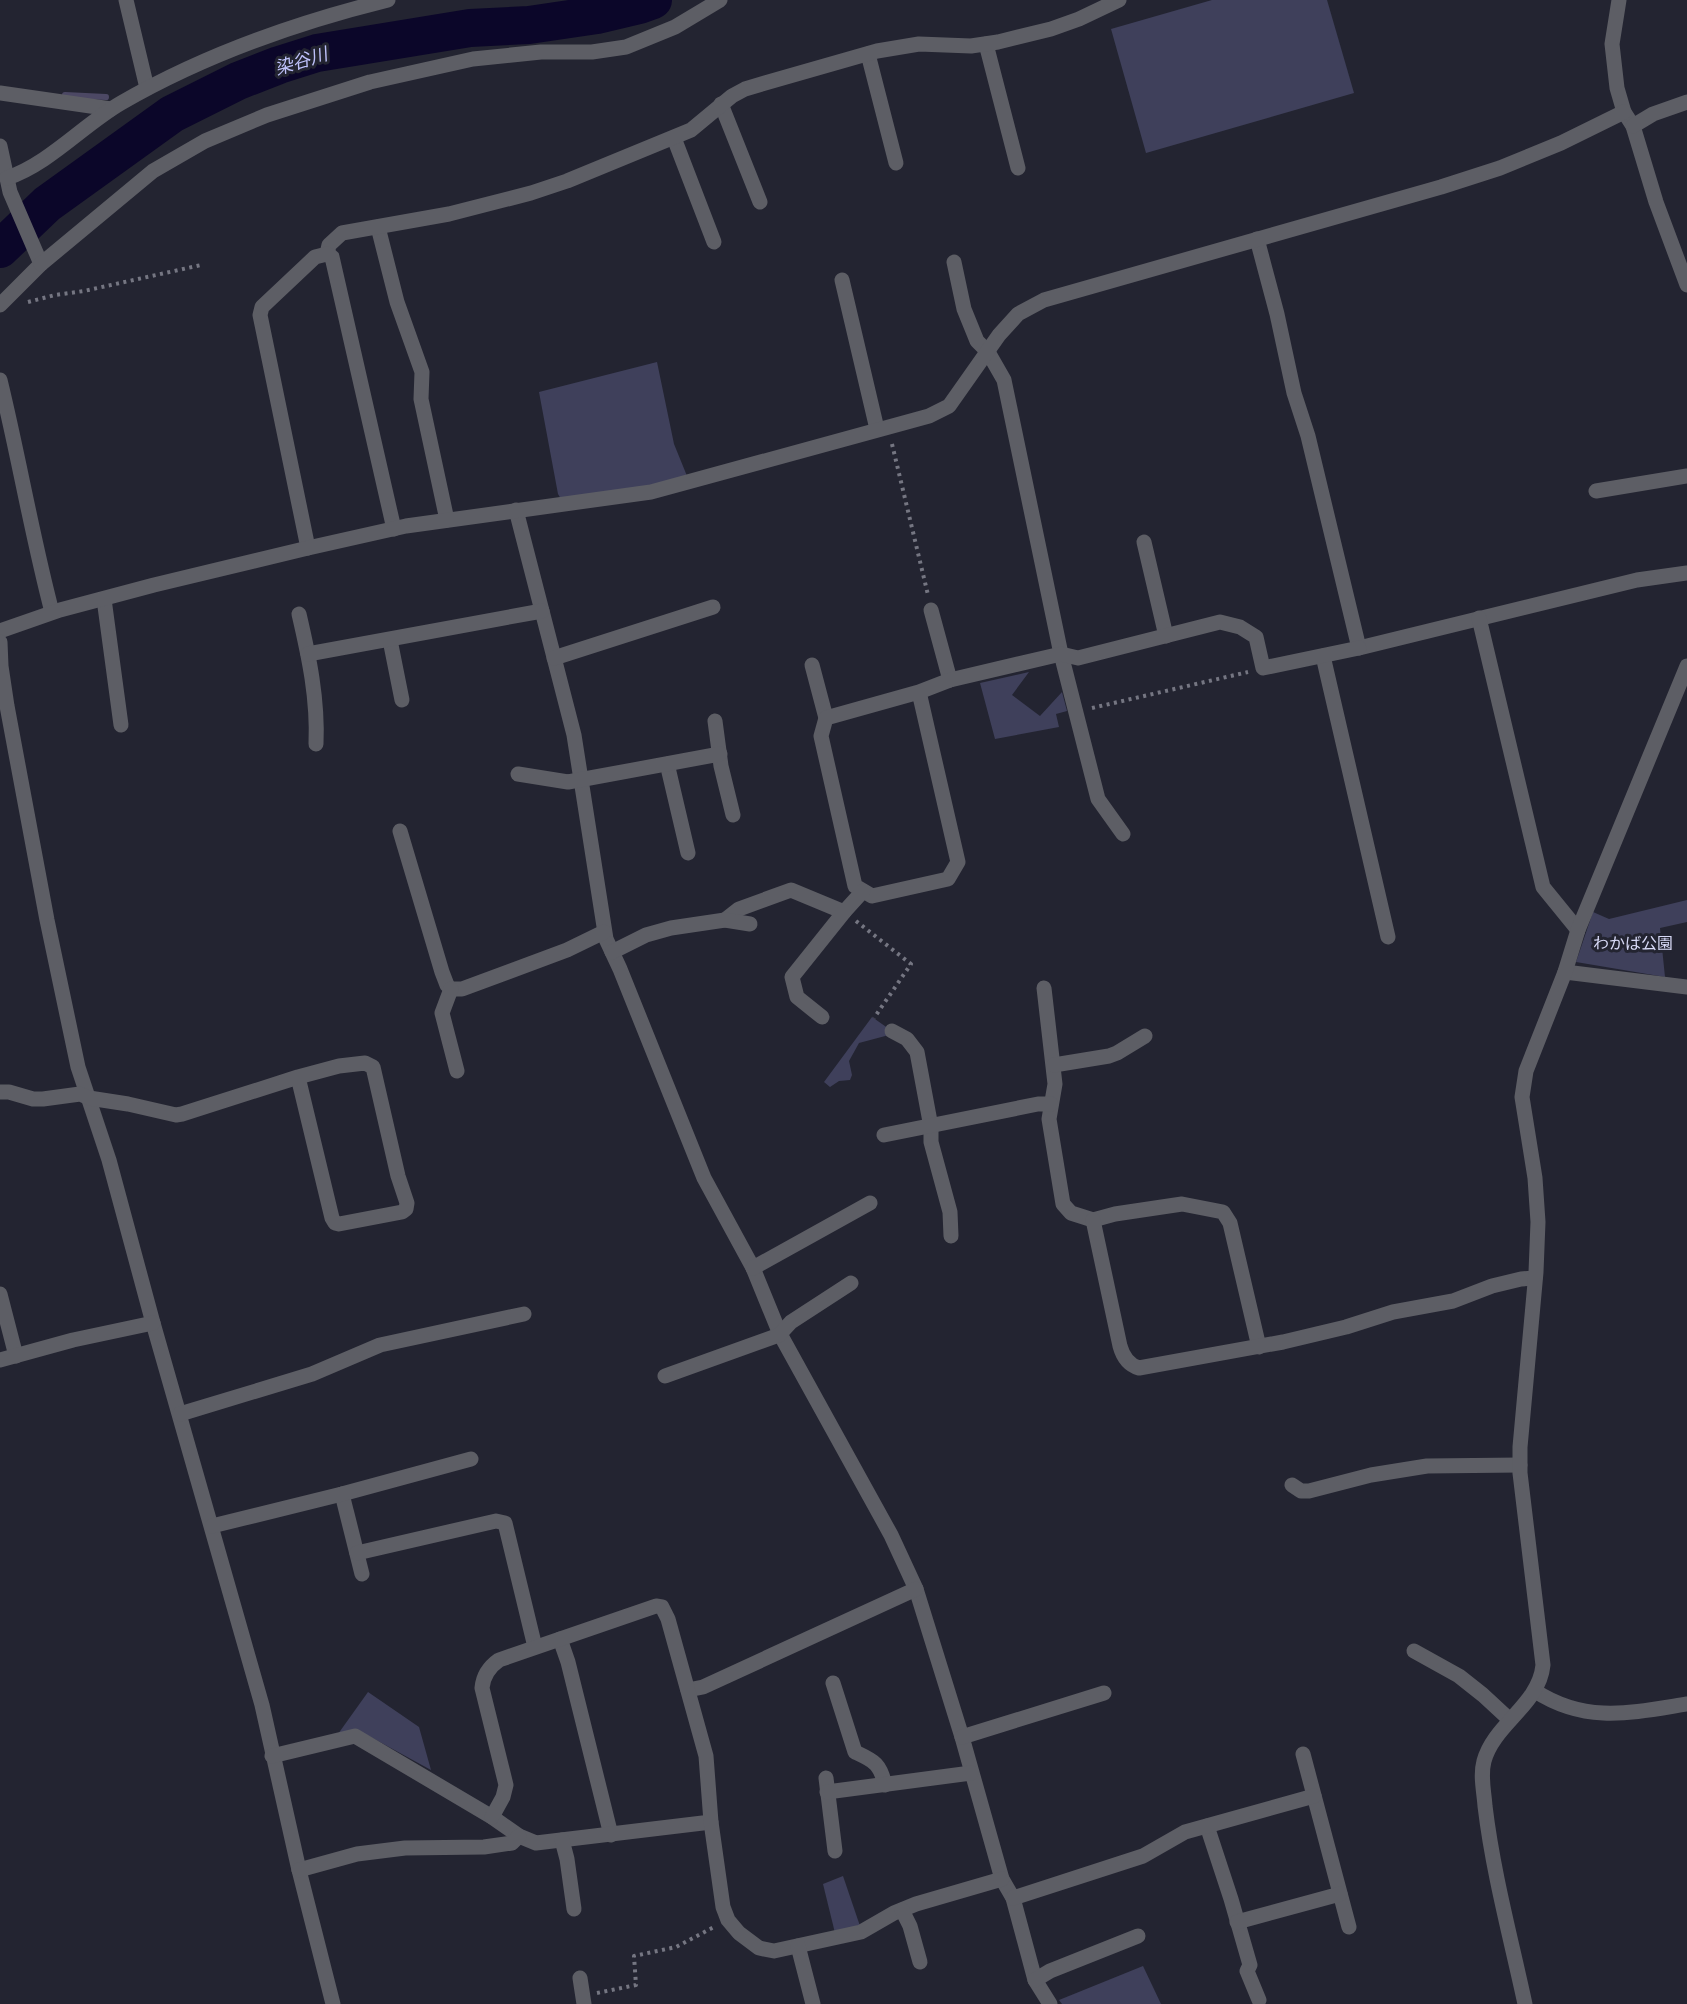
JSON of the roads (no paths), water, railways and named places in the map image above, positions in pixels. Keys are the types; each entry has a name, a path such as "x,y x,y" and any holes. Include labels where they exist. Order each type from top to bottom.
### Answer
{"street":[{"path":"126,0 147,88"},
{"path":"8,194 25,171 111,109 147,88 206,60 277,32 388,0"},
{"path":"0,305 39,259 153,171 205,141 259,118 370,82 473,59 541,52 592,52 626,47 675,27 720,0"},
{"path":"327,254 329,245 342,233 449,214 531,193 674,138 691,130 721,104 745,89 868,54 920,44 971,46 986,44 1051,29 1119,0"},
{"path":"1619,0 1612,44 1617,87 1624,112 1633,126 1656,202 1687,285"},
{"path":"986,44 1018,168"},
{"path":"868,54 896,163"},
{"path":"0,93 111,109"},
{"path":"1633,126 1653,114 1687,102"},
{"path":"721,104 760,202"},
{"path":"0,631 52,612 308,548 447,520 651,492 929,416 949,406 999,335 1018,314 1044,300 1441,187 1500,168 1624,112"},
{"path":"674,138 714,242"},
{"path":"0,146 8,194 39,259"},
{"path":"378,227 397,302 422,372 421,399 447,520"},
{"path":"1257,239 1277,314 1294,393 1308,436 1359,648"},
{"path":"308,548 260,315 262,307 315,257 327,254 332,257 394,529"},
{"path":"954,262 964,309 977,341 988,352 1004,380 1061,654 1098,799 1123,834"},
{"path":"842,280 883,428"},
{"path":"0,380 34,541 52,612"},
{"path":"1596,491 1687,476"},
{"path":"516,510 574,735 604,933 704,1178 753,1268 780,1334 891,1535 916,1589 962,1737 1002,1879 1012,1899 1035,1980 1050,2004"},
{"path":"1144,542 1166,636"},
{"path":"826,718 919,692 951,680 1061,654 1078,658 1220,622 1240,627 1256,637 1263,668 1359,648 1637,580 1687,573"},
{"path":"104,599 121,725"},
{"path":"554,658 713,607"},
{"path":"931,610 951,680"},
{"path":"308,654 542,611"},
{"path":"299,614 308,654 317,717 316,744"},
{"path":"1479,618 1543,887 1578,930"},
{"path":"390,640 402,700"},
{"path":"0,642 7,706 75,1055 109,1160 262,1705 299,1870 333,2004"},
{"path":"1323,656 1388,937"},
{"path":"812,665 826,718 821,736 855,886 872,896 948,879 958,862 919,692"},
{"path":"1525,2004 1489,1835 1482,1773 1491,1743 1535,1691 1543,1665 1520,1465 1536,1278 1537,1195 1523,1112 1523,1084 1534,1048 1565,972 1578,930 1687,666"},
{"path":"715,721 721,766 733,815"},
{"path":"518,774 561,782 582,780 720,754"},
{"path":"668,764 688,852"},
{"path":"400,831 441,972 451,989 457,990 472,986 567,950 604,933"},
{"path":"725,920 739,909 791,890 844,912"},
{"path":"822,1017 797,997 792,977 863,891"},
{"path":"612,952 658,930 725,920 750,924"},
{"path":"1565,972 1687,987"},
{"path":"1044,988 1055,1084 1049,1119 1063,1204 1071,1213 1093,1220 1175,1204 1216,1209 1223,1212 1230,1223 1259,1347"},
{"path":"451,989 442,1013 457,1071"},
{"path":"892,1031 907,1039 917,1052 931,1127 931,1142 950,1212 951,1236"},
{"path":"1054,1065 1117,1053 1145,1036"},
{"path":"0,1092 9,1092 33,1099 80,1094 89,1098 176,1114 314,1072 365,1063 373,1067 398,1176 407,1203 406,1209 402,1212 335,1223 298,1077"},
{"path":"884,1135 1038,1104 1051,1104"},
{"path":"753,1268 870,1203"},
{"path":"1093,1220 1122,1355 1133,1366 1145,1367 1321,1334 1393,1312 1453,1301 1492,1286 1536,1278"},
{"path":"665,1376 780,1334 791,1322 850,1283"},
{"path":"0,1294 16,1356"},
{"path":"180,1414 312,1374 380,1345 524,1314"},
{"path":"0,1360 72,1340 153,1323"},
{"path":"212,1526 471,1459"},
{"path":"1292,1485 1301,1491 1309,1491 1371,1475 1427,1466 1520,1465"},
{"path":"342,1494 362,1574"},
{"path":"357,1553 496,1521 505,1523 535,1647"},
{"path":"688,1690 703,1686 916,1589"},
{"path":"492,1816 503,1797 506,1785 483,1695 482,1682 489,1669 498,1660 650,1607 662,1607 668,1619 708,1765 711,1822 723,1907 728,1920 739,1933 759,1948 774,1951 861,1932 902,1910 934,1898 1002,1879"},
{"path":"560,1639 568,1662 611,1834"},
{"path":"1414,1651 1459,1676 1510,1720"},
{"path":"833,1683 855,1752 876,1762 882,1772 885,1785"},
{"path":"1535,1691 1567,1707 1599,1714 1635,1712 1687,1704"},
{"path":"962,1737 1104,1693"},
{"path":"272,1756 355,1736 492,1816 519,1836 536,1843 711,1822"},
{"path":"1303,1754 1349,1927"},
{"path":"835,1851 826,1785 885,1785 971,1773"},
{"path":"1012,1899 1143,1856 1185,1832 1314,1796"},
{"path":"1207,1826 1250,1965 1246,1971 1259,2000"},
{"path":"299,1870 357,1854 405,1848 472,1845 484,1847 512,1843 519,1836"},
{"path":"562,1840 567,1859 573,1909"},
{"path":"1237,1922 1340,1894"},
{"path":"902,1910 910,1926 920,1962"},
{"path":"1035,1980 1050,1971 1138,1936"},
{"path":"798,1946 813,2004"},
{"path":"580,1978 583,2000"}],"waterway":[{"name":"染谷川","path":"0,249 47,204 172,114 238,81 279,65 317,53 470,28 529,25 597,15 653,0"},
{"path":"65,95 106,97"}],"park label":[{"name":"わかば公園","path":"1633,943"}]}
